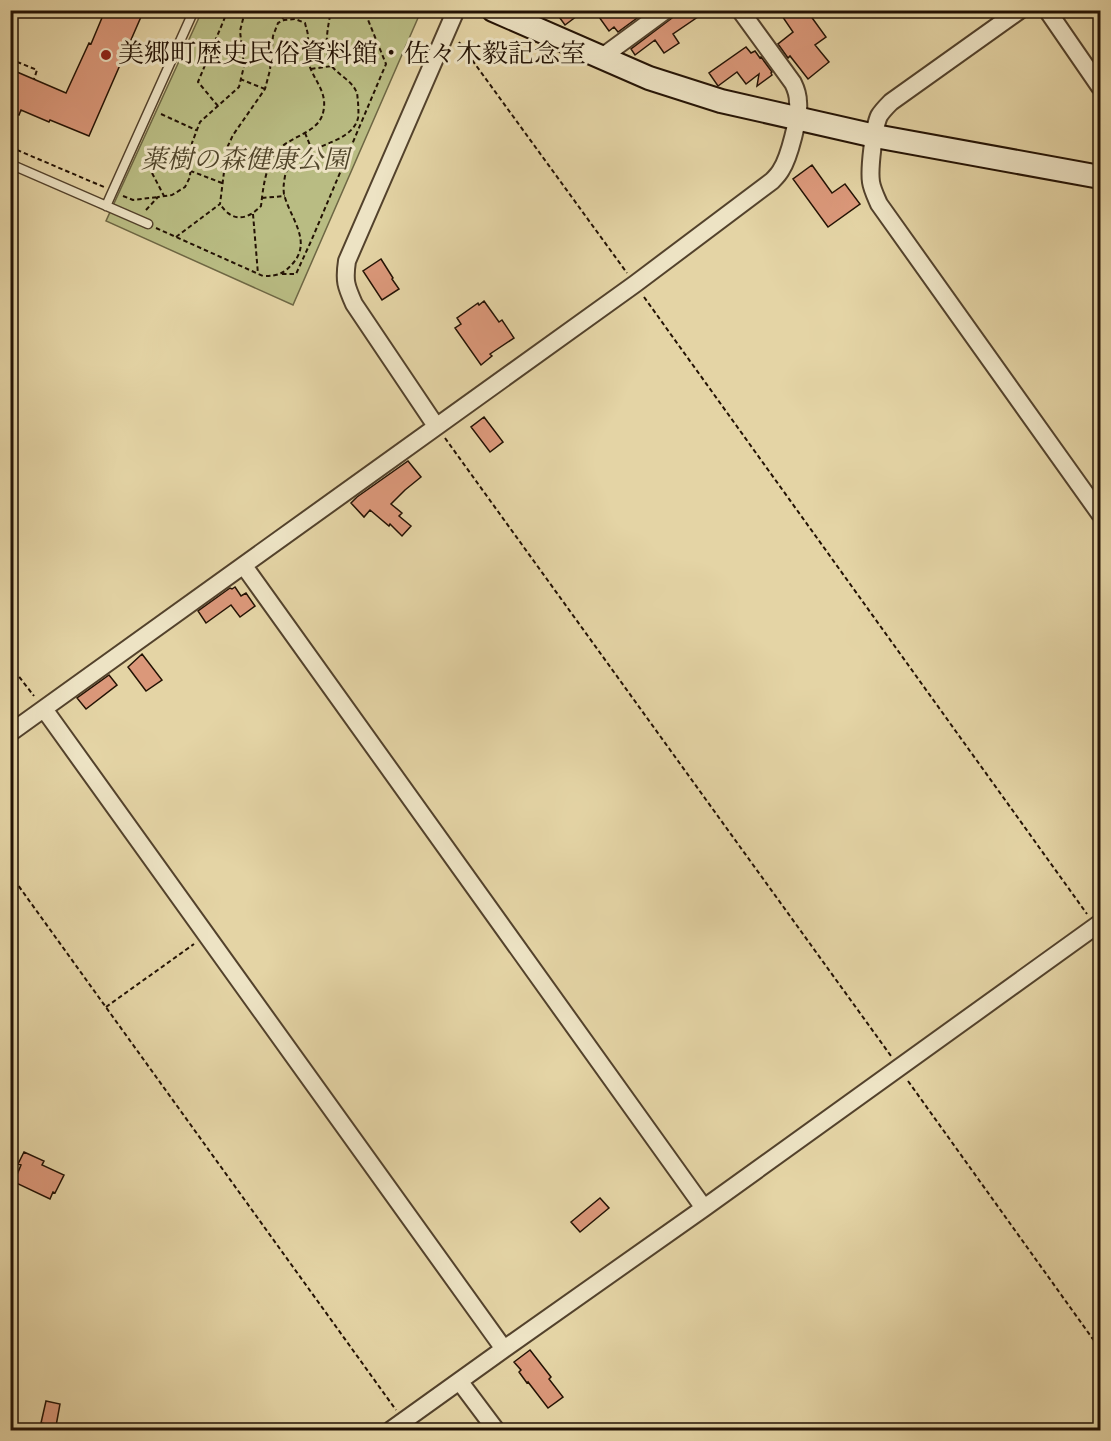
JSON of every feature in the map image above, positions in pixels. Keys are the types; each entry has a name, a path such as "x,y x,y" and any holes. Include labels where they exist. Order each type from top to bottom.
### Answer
{"street":[{"path":"436,426 354,304 344,277 347,261 456,10"},
{"path":"493,10 649,78 721,101 875,136 1101,177"},
{"path":"602,57 666,10"},
{"path":"10,733 635,284 772,182 781,171 788,155 799,104 793,83 740,10"},
{"path":"1020,10 891,102 882,112 878,119 875,136 871,181 879,204 1095,495 1101,514"},
{"path":"1047,10 1101,87"},
{"path":"244,566 704,1208"},
{"path":"44,709 504,1349"},
{"path":"397,1426 1098,925"},
{"path":"460,1382 495,1431"}],"lane":[{"path":"106,206 194,10"},
{"path":"10,164 148,225"}],"path":[{"path":"218,106 198,82 230,10 244,15"},
{"path":"123,196 133,200 172,195 184,187 190,177 192,143 200,122 239,87 244,66 240,31 247,10"},
{"path":"279,10 284,20"},
{"path":"158,197 146,209 148,225 263,276 278,276 289,268 298,257 302,242 285,196 283,187 286,172 296,160 350,131 358,120 356,90 332,66 328,54 327,32 331,10"},
{"path":"280,274 296,274 386,64 364,10"},
{"path":"295,19 304,23 308,35 306,50 308,63 324,97 324,109 320,121 311,130 276,152 268,169 261,206 253,214 232,217 220,204 226,148 265,89 273,50 273,36 278,23 284,20 295,19"},
{"path":"449,27 1098,925"},
{"path":"10,59 37,70 33,79"},
{"path":"311,69 332,66"},
{"path":"240,79 265,89"},
{"path":"161,114 197,131"},
{"path":"305,133 312,150"},
{"path":"10,147 113,191"},
{"path":"162,160 222,183"},
{"path":"152,173 164,196"},
{"path":"262,198 285,196"},
{"path":"176,237 220,204"},
{"path":"253,214 258,274"},
{"path":"436,426 1101,1349"},
{"path":"10,665 44,709"},
{"path":"10,874 106,1007 397,1426"},
{"path":"106,1007 206,936"}],"green space":[{"name":"薬樹の森健康公園","path":"202,11 421,11 293,305 106,221"}],"building":[{"path":"113,10 144,10 89,136 21,110 19,115 10,111 10,69 66,93 104,13 111,16"},
{"path":"554,10 585,10 565,25"},
{"path":"594,10 648,10 618,32 614,27 609,31"},
{"path":"676,10 708,10 673,34 679,43 664,53 655,40 635,55 631,49 672,18"},
{"path":"778,10 803,10 808,17 810,15 826,37 815,45 829,62 808,79 778,44 793,32"},
{"path":"746,47 751,53 755,51 761,57 772,75 757,86 759,74 746,84 737,72 718,86 709,73"},
{"path":"812,165 832,193 845,184 860,204 828,227 793,179"},
{"path":"381,259 399,289 382,300 363,271"},
{"path":"484,301 499,322 502,320 514,338 490,354 492,356 481,365 455,328 461,324 457,318"},
{"path":"484,417 503,442 490,452 471,427"},
{"path":"408,461 421,477 391,504 402,513 399,516 411,526 402,536 370,510 364,517 351,503"},
{"path":"235,587 241,596 246,593 255,606 240,617 231,605 206,623 198,611 230,588"},
{"path":"142,654 162,680 146,691 128,667"},
{"path":"109,675 117,685 86,709 77,698"},
{"path":"24,1152 44,1161 42,1165 64,1175 50,1199 14,1182 21,1165 18,1164"},
{"path":"600,1198 609,1208 580,1232 571,1222"},
{"path":"530,1350 563,1397 548,1408 527,1383 514,1362"},
{"path":"46,1401 60,1404 56,1426 41,1423"}],"place":[{"name":"美郷町歴史民俗資料館・佐々木毅記念室","path":"106,55"}]}
